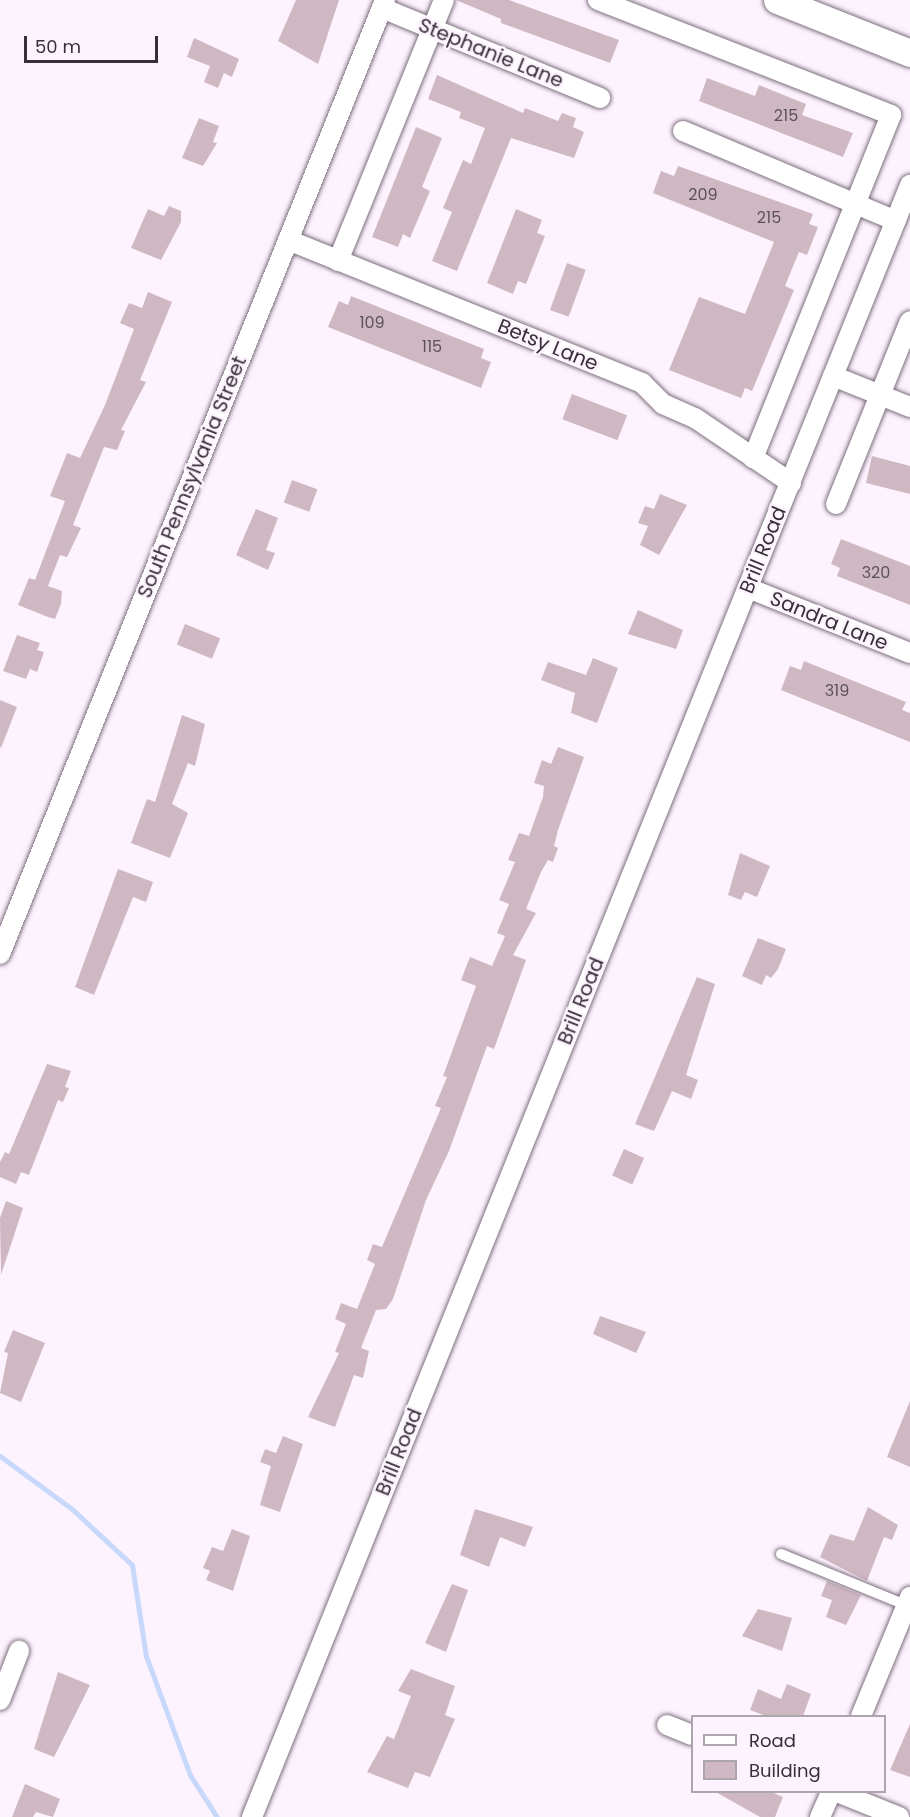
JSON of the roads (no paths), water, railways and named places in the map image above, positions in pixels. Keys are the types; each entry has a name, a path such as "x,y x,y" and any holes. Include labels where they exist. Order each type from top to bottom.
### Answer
{"main road":[{"path":"777,0 910,53"}],"street":[{"path":"338,261 444,0"},
{"path":"598,0 891,115 753,458"},
{"name":"Stephanie Lane","path":"383,4 433,29 600,98"},
{"name":"South Pennsylvania Street","path":"0,954 383,4"},
{"path":"683,131 856,202 896,221"},
{"name":"Brill Road","path":"252,1817 910,186"},
{"name":"Betsy Lane","path":"288,240 642,383 663,404 695,418 791,483"},
{"path":"836,504 910,321"},
{"path":"833,376 910,407"},
{"name":"Sandra Lane","path":"748,588 910,653"},
{"path":"861,1715 908,1601"},
{"path":"0,1700 20,1652"},
{"path":"668,1725 691,1734"},
{"path":"820,1817 830,1793"},
{"path":"842,1793 899,1817"}],"lane":[{"path":"781,1554 908,1601"}],"waterway":[{"path":"0,1456 72,1509 132,1565 146,1656 190,1775 217,1817"}]}
